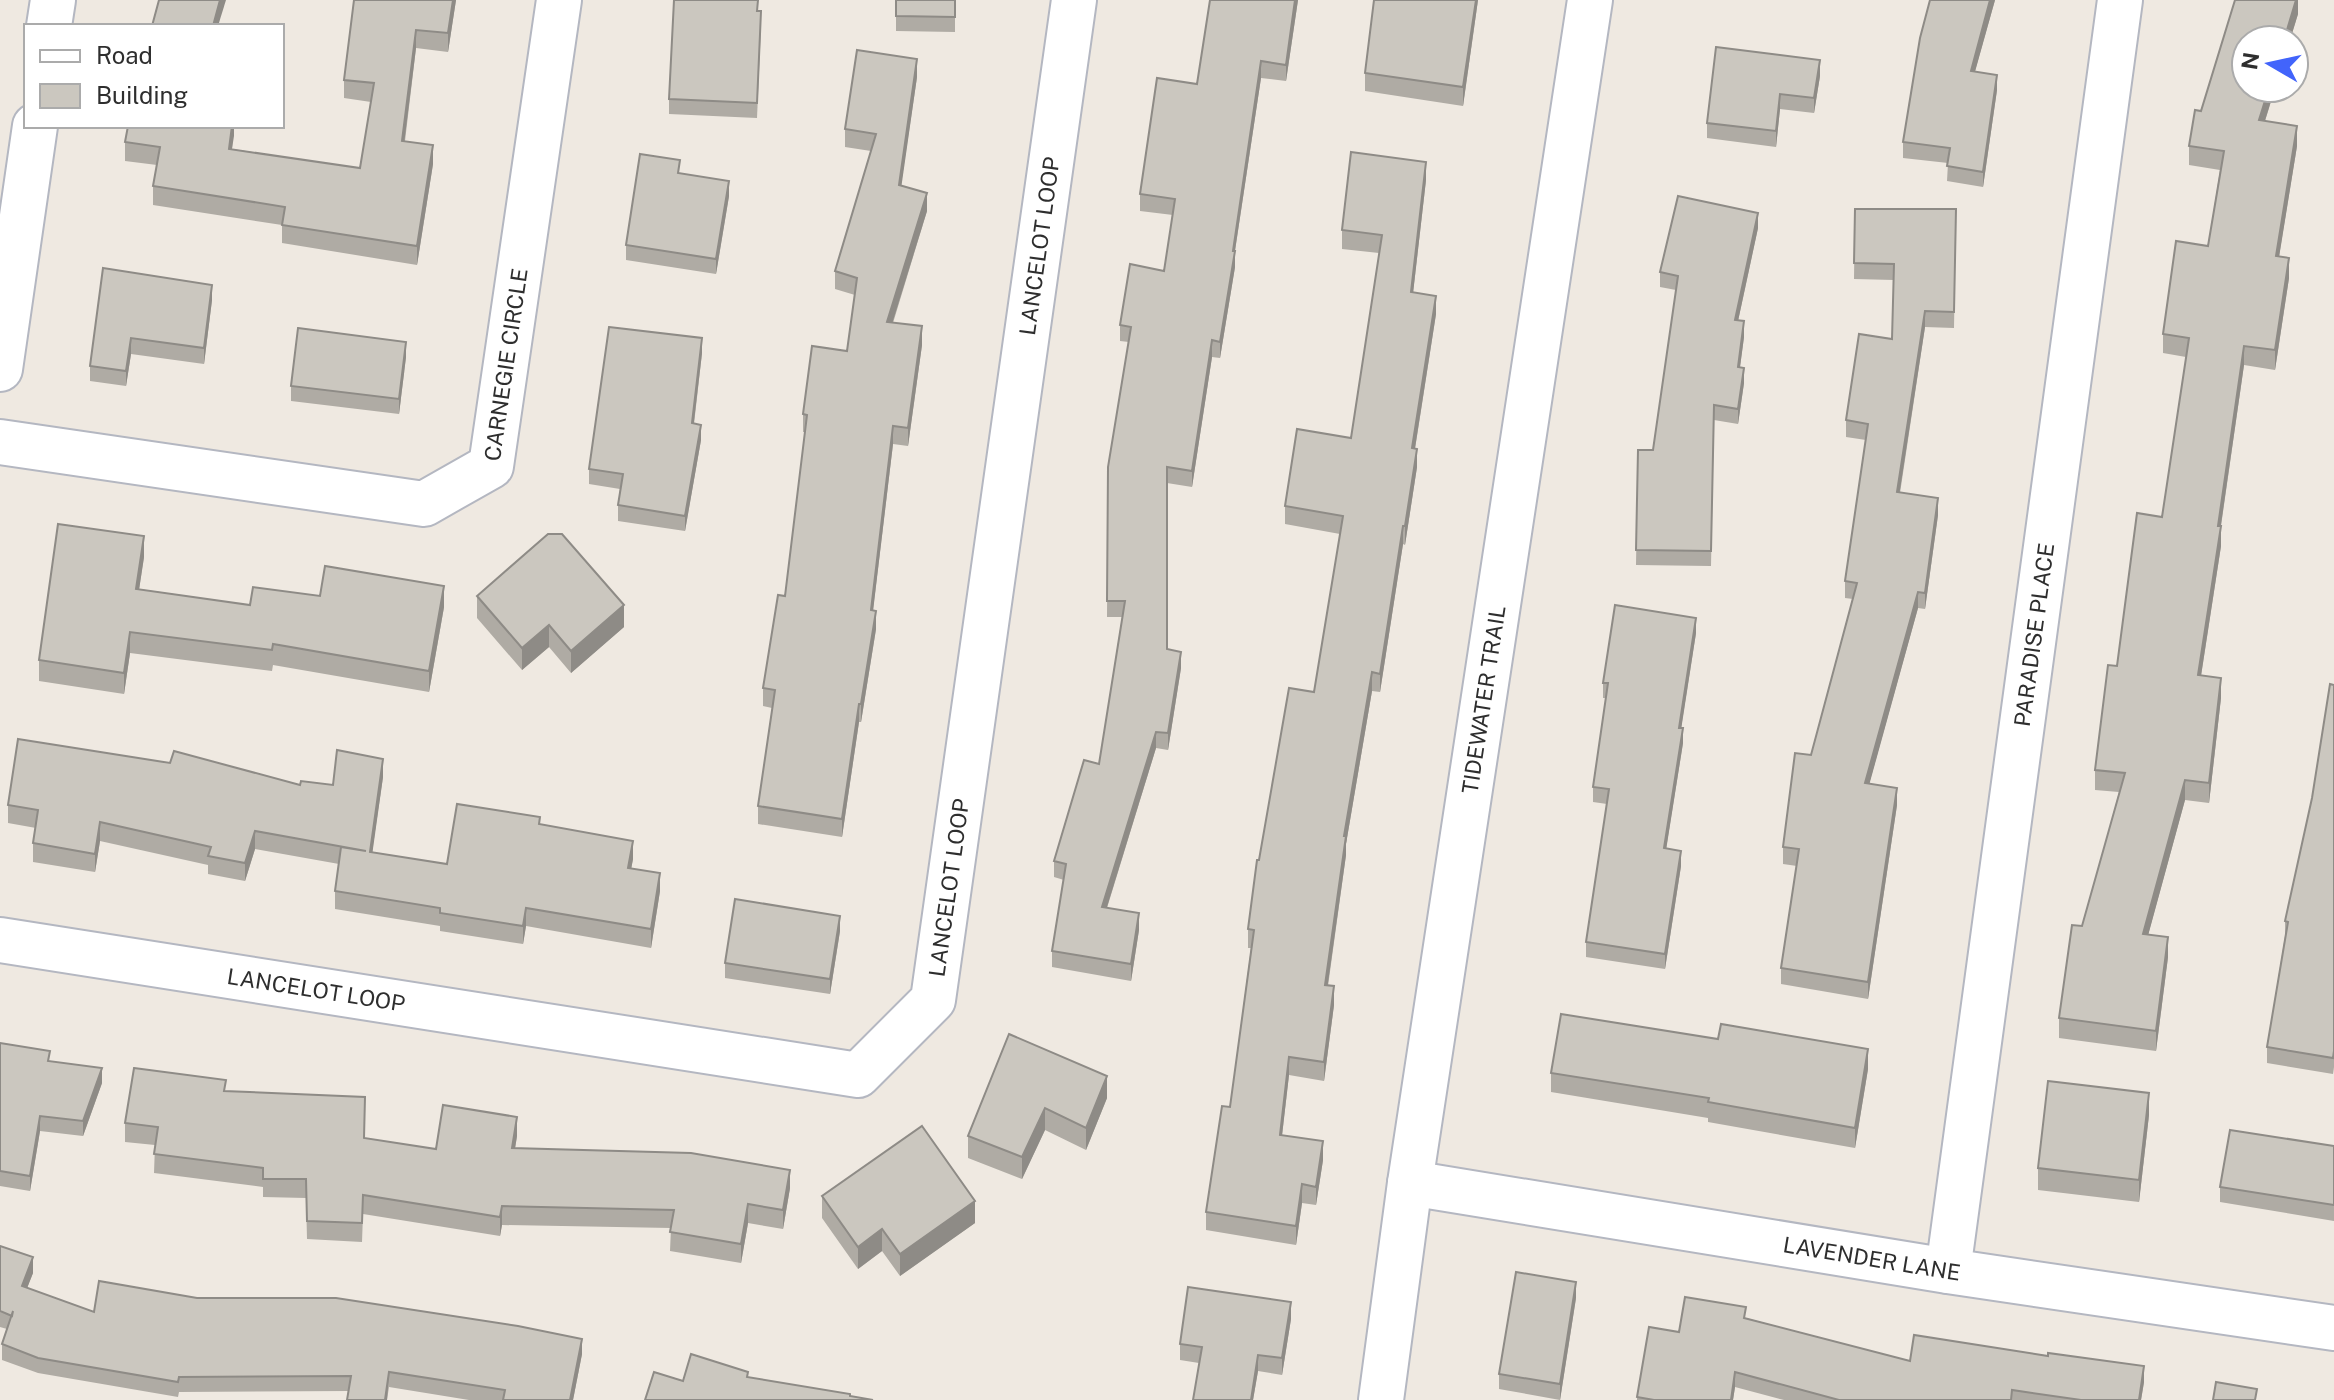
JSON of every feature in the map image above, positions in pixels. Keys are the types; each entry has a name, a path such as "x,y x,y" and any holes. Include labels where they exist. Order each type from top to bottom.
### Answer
{"street":[{"path":"49,24 53,0"},
{"name":"CARNEGIE CIRCLE","path":"0,442 424,504 491,466 559,0"},
{"name":"LANCELOT LOOP","path":"0,940 858,1075 933,1000 1074,0"},
{"name":"TIDEWATER TRAIL","path":"1381,1400 1410,1183 1590,0"},
{"name":"PARADISE PLACE","path":"1948,1271 2120,0"},
{"path":"0,369 35,128"},
{"name":"LAVENDER LANE","path":"1410,1183 1948,1271 2334,1328"}],"building":[{"path":"159,0 220,0 214,24 153,24"},
{"path":"354,0 453,0 448,33 416,30 402,141 433,145 417,246 282,225 285,207 153,186 160,147 125,142 128,128 232,128 229,149 360,168 374,83 344,80"},
{"path":"674,0 758,0 757,11 761,11 757,103 669,99"},
{"path":"896,0 955,0 955,17 896,16"},
{"path":"1210,0 1295,0 1286,65 1261,61 1220,342 1212,340 1192,471 1167,467 1167,649 1181,652 1168,733 1156,732 1102,907 1139,913 1131,964 1052,951 1066,864 1054,861 1084,760 1099,764 1125,601 1107,601 1108,467 1131,327 1120,325 1130,264 1164,271 1175,199 1140,194 1157,78 1197,84"},
{"path":"1374,0 1476,0 1463,87 1365,73"},
{"path":"1930,0 1990,0 1971,71 1997,75 1983,172 1947,166 1950,148 1903,142 1920,38"},
{"path":"2235,0 2296,0 2289,24 2230,24 2230,104 2264,104 2259,120 2297,126 2276,256 2289,258 2275,350 2244,346 2198,675 2221,678 2209,783 2185,780 2143,934 2168,937 2156,1031 2059,1018 2072,925 2082,926 2125,773 2095,770 2108,665 2117,666 2137,513 2162,517 2189,338 2163,334 2176,241 2208,246 2224,151 2189,146 2195,110 2201,111"},
{"path":"1716,47 1820,60 1814,98 1780,94 1776,131 1707,123"},
{"path":"857,50 917,59 899,185 927,193 887,322 922,326 908,428 893,426 871,610 876,611 842,819 758,806 775,690 763,688 778,595 785,596 807,415 803,414 812,346 847,351 857,278 835,271 876,134 845,129"},
{"path":"1351,152 1426,162 1411,292 1436,296 1412,448 1417,449 1380,674 1372,672 1344,836 1325,985 1334,986 1324,1062 1289,1057 1280,1135 1323,1141 1316,1187 1302,1184 1296,1226 1206,1212 1222,1106 1230,1107 1254,930 1248,929 1257,860 1289,688 1314,692 1343,516 1285,506 1297,429 1351,438 1382,235 1342,230"},
{"path":"640,154 680,160 678,173 729,181 716,259 626,245"},
{"path":"1678,196 1758,213 1735,320 1744,321 1738,367 1744,368 1738,409 1714,405 1711,551 1636,550 1638,450 1653,450 1678,276 1660,272"},
{"path":"1855,209 1956,209 1954,312 1925,311 1897,492 1938,498 1925,593 1918,592 1865,783 1897,788 1868,982 1781,968 1799,849 1783,847 1795,753 1811,755 1857,583 1845,581 1868,424 1846,420 1859,334 1892,339 1894,264 1854,263"},
{"path":"103,268 212,285 204,348 131,338 126,371 90,366"},
{"path":"609,327 702,338 692,423 701,425 685,516 618,505 623,474 589,469"},
{"path":"298,328 406,342 399,399 291,386"},
{"path":"58,524 144,536 136,589 250,605 253,587 320,596 325,566 444,586 429,671 273,644 272,650 130,632 124,673 39,660"},
{"path":"548,534 562,534 624,605 571,651 549,625 522,648 477,596"},
{"path":"1615,605 1696,618 1664,848 1681,851 1665,954 1586,942 1609,789 1593,787 1608,683 1603,683"},
{"path":"2330,684 2334,685 2333,1058 2267,1047 2288,922 2285,921 2312,798"},
{"path":"18,739 170,763 174,751 300,785 301,781 333,785 337,750 383,759 370,852 447,864 457,804 540,817 539,824 633,841 628,868 660,873 651,929 526,908 523,926 440,913 440,908 335,891 341,847 366,851 255,831 245,863 208,856 211,847 100,822 95,854 33,843 38,810 8,805"},
{"path":"735,899 840,916 830,979 725,963"},
{"path":"1561,1014 1718,1039 1721,1024 1868,1049 1855,1128 1708,1102 1709,1098 1551,1073"},
{"path":"1009,1034 1107,1076 1086,1128 1045,1108 1022,1157 968,1136"},
{"path":"0,1043 50,1051 48,1061 102,1068 83,1121 40,1116 30,1176 0,1171"},
{"path":"134,1068 226,1080 224,1091 365,1097 364,1138 436,1149 443,1105 517,1117 512,1148 691,1153 790,1170 783,1210 748,1204 741,1244 670,1232 674,1210 502,1206 500,1217 363,1195 362,1223 307,1221 306,1179 263,1179 263,1168 154,1154 158,1127 125,1123"},
{"path":"2048,1081 2149,1093 2139,1180 2038,1168"},
{"path":"922,1126 975,1201 900,1254 882,1229 858,1247 822,1196"},
{"path":"2230,1130 2334,1146 2334,1205 2220,1187"},
{"path":"0,1246 33,1257 22,1286 94,1312 99,1281 197,1298 336,1298 582,1339 570,1400 503,1400 505,1390 389,1372 385,1400 347,1400 351,1376 179,1377 178,1382 38,1358 2,1344 11,1316 0,1311"},
{"path":"1516,1272 1576,1282 1560,1384 1499,1374"},
{"path":"1188,1287 1291,1302 1282,1358 1258,1355 1251,1400 1193,1400 1202,1347 1180,1344"},
{"path":"1685,1297 1746,1307 1744,1318 1910,1361 1914,1335 2048,1356 2048,1353 2144,1366 2139,1400 2081,1400 2012,1390 2011,1400 1839,1400 1735,1372 1731,1400 1654,1400 1637,1397 1649,1327 1679,1332"},
{"path":"691,1354 748,1372 747,1377 873,1400 645,1400 654,1372 683,1381"},
{"path":"2216,1382 2257,1389 2255,1400 2213,1400"}]}
